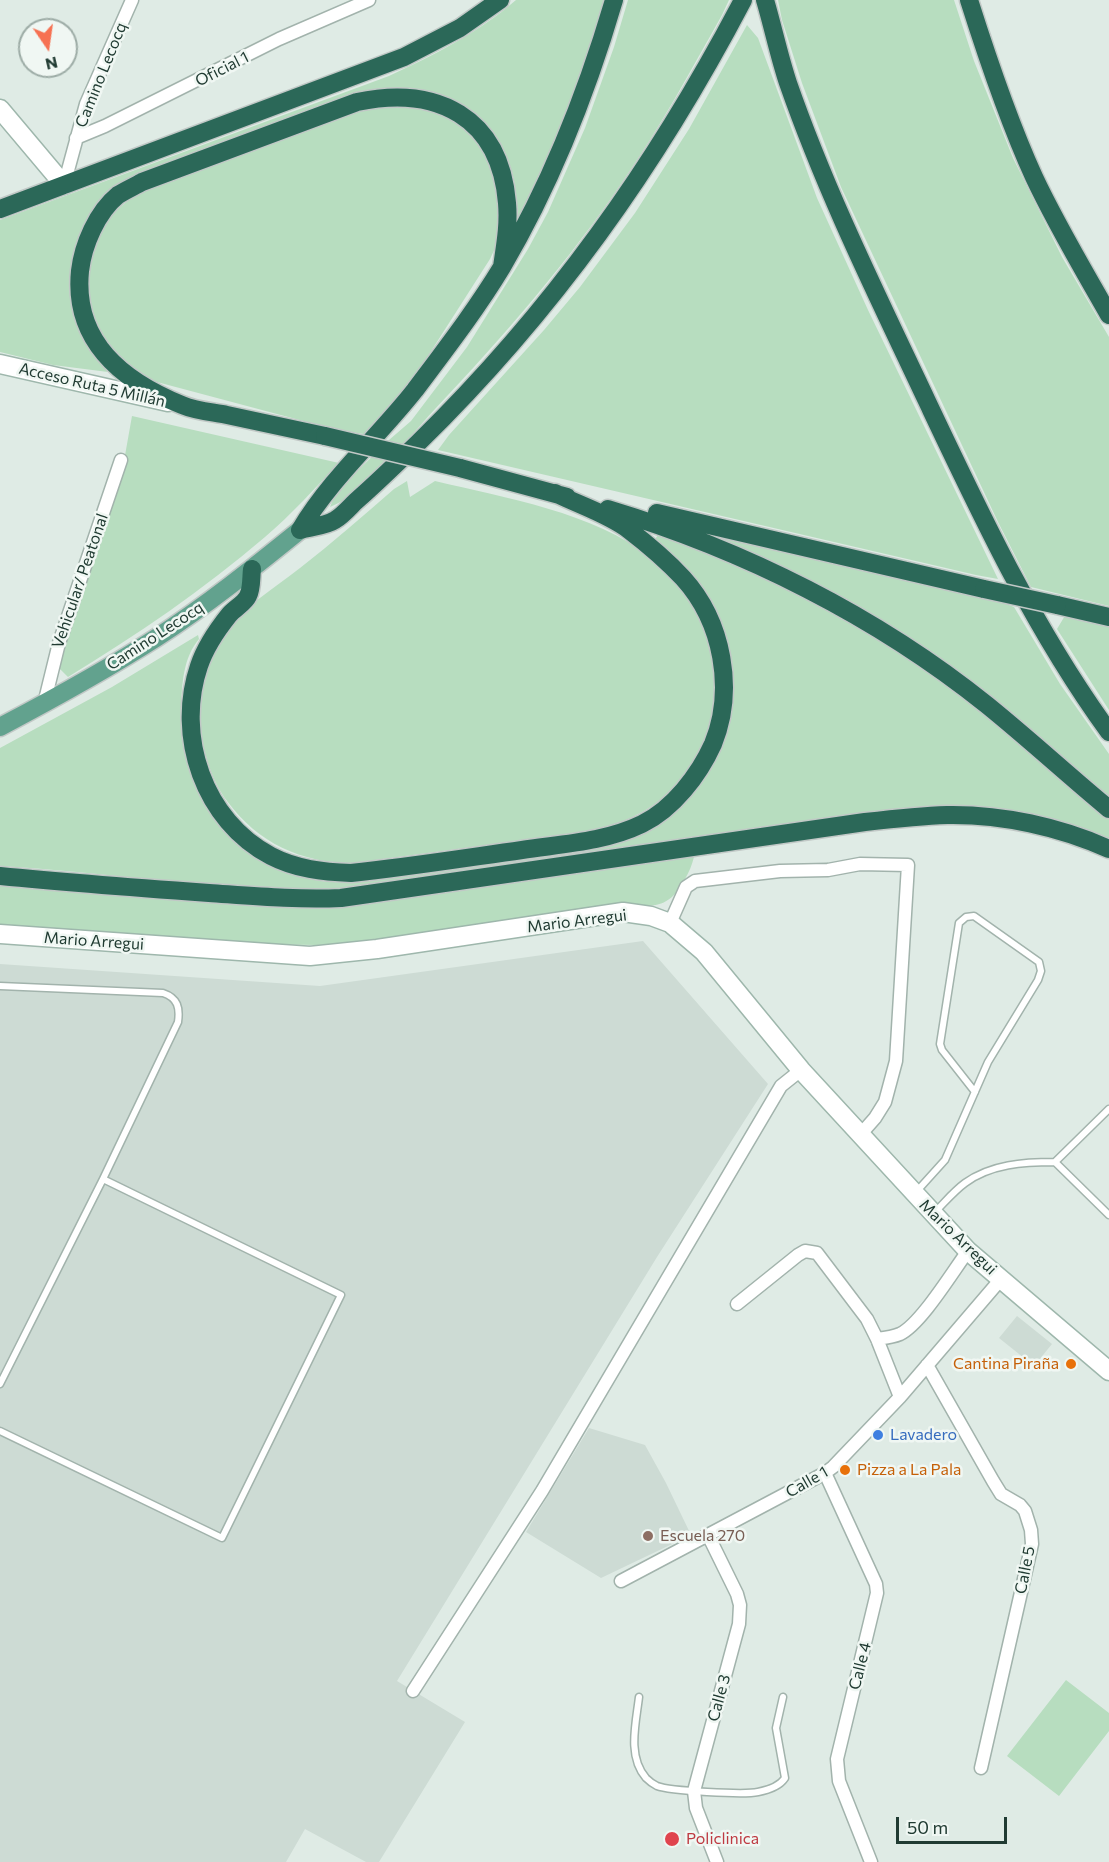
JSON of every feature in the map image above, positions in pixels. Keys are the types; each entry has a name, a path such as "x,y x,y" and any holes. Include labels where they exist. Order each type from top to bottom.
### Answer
{"highway":[{"path":"0,209 404,57 460,28 500,0"},
{"path":"300,530 314,506 414,391 468,319 502,267 541,193 580,104 614,0"},
{"path":"300,530 334,521 380,479 487,373 551,297 607,225 662,144 743,0"},
{"path":"765,0 788,81 820,166 882,306 1008,568 1084,697 1109,732"},
{"path":"969,0 984,47 1034,176 1069,245 1109,315"},
{"path":"502,267 508,218 507,203 500,168 492,148 479,130 462,115 440,104 420,98 380,97 357,102 142,182 118,196 103,211 93,229 80,269 81,306 95,341 114,365 140,385 184,406 325,436 555,493 694,537 749,560 860,618 928,662 986,704 1109,809"},
{"path":"252,568 249,596 218,629 199,664 190,711 192,740 200,771 223,818 244,837 271,855 297,866 324,872 351,873 599,838 643,824 681,793 710,751 719,729 725,679 718,645 708,615 683,578 628,529 555,493"},
{"path":"555,493 604,500 1109,617"},
{"path":"0,876 121,887 316,899 333,898 865,822 950,815 996,817 1045,827 1086,838 1109,849"}],"main road":[{"name":"Camino Lecocq","path":"0,727 157,638 227,589 300,530"}],"street":[{"name":"Camino Lecocq","path":"64,185 86,104 132,0"},
{"name":"Oficial 1","path":"76,138 105,126 279,39 369,0"},
{"path":"0,109 64,185"},
{"name":"Acceso Ruta 5 Millán","path":"0,364 184,406"},
{"name":"Vehicular/ Peatonal","path":"44,704 59,644 121,460"},
{"path":"670,923 686,887 695,881 780,871 828,870 860,864 908,865 896,1061 885,1102 860,1135"},
{"name":"Mario Arregui","path":"0,934 310,956 377,949 623,912 651,916 670,923 704,952 801,1070 968,1251 1109,1371"},
{"path":"413,1690 542,1491 781,1086 801,1070"},
{"path":"737,1304 798,1254 811,1251 818,1253 867,1319 900,1397"},
{"path":"877,1339 901,1333 910,1327 968,1251"},
{"name":"Calle 1","path":"621,1581 653,1562 825,1473 900,1397 1001,1279"},
{"name":"Calle 5","path":"927,1365 1001,1494 1020,1505 1025,1511 1031,1530 1032,1544 981,1768"},
{"name":"Calle 4","path":"825,1473 876,1584 878,1593 836,1770 845,1799 871,1862"},
{"name":"Calle 3","path":"708,1535 737,1594 740,1605 739,1623 694,1791 696,1808 717,1862"}],"lane":[{"path":"914,1194 945,1160 975,1092 988,1062 1038,980 1041,971 1039,962 974,916 966,917 959,922 940,1044 942,1050 975,1092"},
{"path":"0,986 163,993 171,996 180,1012 178,1022 103,1179 0,1384"},
{"path":"932,1214 965,1183 986,1170 1026,1162 1055,1162 1109,1109"},
{"path":"1055,1162 1109,1215"},
{"path":"0,1431 222,1538 340,1295 103,1179"},
{"path":"639,1697 635,1753 640,1770 647,1779 657,1786 694,1791 756,1793 777,1786 785,1778 776,1728 783,1697"}],"shaded area":[{"path":"643,941 768,1084 657,1257 397,1681 465,1722 379,1862 366,1862 305,1829 286,1862 0,1862 0,964 320,986"},
{"path":"1017,1316 1052,1344 1034,1366 999,1338"},
{"path":"589,1428 645,1445 691,1535 601,1578 526,1532"}],"green space":[{"path":"516,0 606,0 568,110 521,217 518,216 512,172 500,145 487,127 471,113 453,101 433,94 390,89 368,93 196,154 86,225 75,246 71,264 69,286 71,306 84,341 108,372 53,365 0,352 0,220 389,76 471,33"},
{"path":"628,0 729,0 651,138 604,209 581,239 511,326 387,464 346,499 330,507 336,492 411,421 467,347 528,249 548,212 585,128"},
{"path":"778,0 954,0 974,61 1013,158 1062,257 1109,337 1109,606 1031,587 998,522 841,187 802,83"},
{"path":"747,25 758,38 817,198 868,310 998,579 438,450 580,287 635,213 689,129"},
{"path":"384,103 440,110 478,138 503,193 497,244 490,259 410,384 370,435 337,430 142,378 108,348 90,313 87,275 96,241 111,215 142,191 373,105"},
{"path":"132,416 339,463 275,529 242,557 194,594 68,677 56,665 124,461"},
{"path":"407,481 410,497 435,481 519,501 576,518 629,542 652,558 675,580 692,605 705,634 713,664 714,695 710,725 699,754 681,781 665,797 637,815 606,829 353,863 316,859 282,848 252,828 239,816 216,783 202,740 200,694 204,672 212,651 223,633 250,606 324,549 394,489"},
{"path":"666,521 994,599 1014,607 1060,684 1109,754 1109,801 973,685"},
{"path":"658,535 740,566 821,605 934,676 1040,759 1109,818 1109,843 1003,813 329,890 247,888 0,866 0,748 112,687 198,635 199,639 190,654 184,672 181,708 183,743 192,778 209,809 231,836 275,865 293,874 313,879 343,882 600,845 685,801 732,673 727,644 719,619 653,542"},
{"path":"1066,614 1109,624 1109,710 1057,629"},
{"path":"692,855 694,857 690,868 678,890 664,902 656,905 616,905 344,944 257,944 0,924 0,884 259,905"},
{"path":"1066,1680 1109,1713 1109,1731 1059,1796 1007,1756"}],"place":[{"name":"Cantina Piraña","path":"1071,1364"},
{"name":"Lavadero","path":"878,1435"},
{"name":"Pizza a La Pala","path":"845,1470"},
{"name":"Escuela 270","path":"648,1536"},
{"name":"Policlinica","path":"672,1839"}]}
